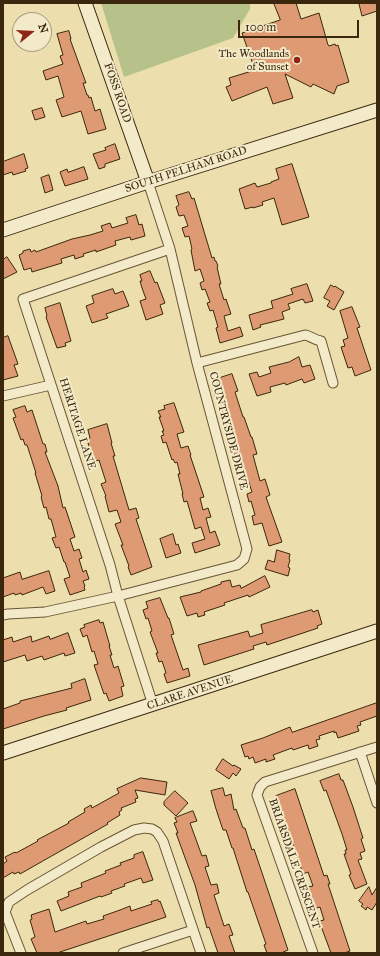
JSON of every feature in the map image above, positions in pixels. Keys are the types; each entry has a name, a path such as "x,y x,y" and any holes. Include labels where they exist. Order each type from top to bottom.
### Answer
{"street":[{"name":"FOSS ROAD","path":"86,3 148,182"},
{"name":"SOUTH PELHAM ROAD","path":"3,230 148,182 373,111"},
{"name":"COUNTRYSIDE DRIVE","path":"3,615 45,612 118,596 237,565 244,559 247,549 197,363 170,249 148,182"},
{"name":"HERITAGE LANE","path":"153,705 118,596 110,565 23,299 170,249"},
{"path":"197,363 305,335 321,341 333,383"},
{"path":"3,396 51,385"},
{"name":"CLARE AVENUE","path":"3,753 377,631"},
{"name":"BRIARSDALE CRESCENT","path":"313,953 258,795 260,787 265,782 377,747"},
{"path":"360,752 377,803"},
{"path":"20,953 5,912 9,902 26,890 101,847 139,828 152,829 157,832 163,840 201,953"},
{"path":"123,953 193,930"}],"green space":[{"path":"101,3 250,3 250,9 233,38 124,77"}],"building":[{"name":"The Woodlands of Sunset","path":"274,3 296,3 301,19 319,13 328,45 338,45 349,82 337,86 334,94 313,84 311,87 285,74 293,98 273,104 267,87 232,101 226,87 231,85 229,78 255,70 242,33 280,20"},
{"path":"377,3 377,11 362,16 359,4"},
{"path":"69,31 70,39 86,83 83,83 87,95 89,98 91,97 95,111 100,109 106,129 88,134 81,111 62,117 56,100 64,97 58,76 46,80 43,71 63,64 60,56 63,55 57,34"},
{"path":"42,108 45,117 35,120 32,111"},
{"path":"115,144 120,159 105,164 105,167 99,169 93,154 106,150 105,148"},
{"path":"24,154 28,168 25,169 26,171 13,175 12,172 3,175 3,162"},
{"path":"292,164 309,217 282,225 274,198 262,202 263,205 245,209 239,189 255,183 257,187 271,183 279,179 276,169"},
{"path":"84,167 88,179 65,186 60,172 67,169 68,172"},
{"path":"49,175 53,190 45,193 41,178"},
{"path":"189,192 192,199 194,198 212,258 214,257 218,266 221,284 219,284 224,300 226,299 231,314 224,316 228,331 240,327 243,336 220,343 216,328 218,327 213,310 210,311 207,303 210,302 205,289 202,290 200,283 204,281 200,269 195,271 189,236 185,237 182,228 188,226 184,215 179,216 176,207 179,205 176,196"},
{"path":"136,215 139,225 142,224 145,236 131,240 130,237 115,241 116,245 96,252 96,250 83,254 84,256 75,259 74,255 61,259 62,263 32,272 31,268 24,270 19,255 23,253 23,251 30,249 31,252 35,250 36,252 72,239 103,231 101,226 110,223 112,228 128,223 126,218"},
{"path":"7,257 17,272 3,279 3,260"},
{"path":"150,271 155,283 157,282 165,303 160,305 163,314 146,320 140,301 146,299 140,281 142,281 140,275"},
{"path":"307,284 313,301 305,303 303,299 288,304 290,309 282,312 284,319 260,325 261,327 253,330 249,315 273,308 271,301 293,294 291,289"},
{"path":"331,285 344,292 334,310 327,306 330,301 324,298"},
{"path":"113,289 115,294 123,291 129,306 106,314 108,318 92,323 86,306 94,303 92,296"},
{"path":"60,303 71,341 65,343 66,346 57,348 46,317 45,308"},
{"path":"352,307 360,327 357,328 371,370 355,376 352,367 348,368 341,347 345,346 343,340 348,338 340,311"},
{"path":"8,336 18,364 14,365 18,376 3,380 3,338"},
{"path":"299,357 302,367 310,365 315,379 304,383 302,379 286,385 285,383 270,387 271,392 257,396 249,374 257,372 259,377 271,373 269,367 289,362"},
{"path":"232,374 238,391 235,392 257,454 253,455 260,481 265,479 270,495 266,497 282,542 269,546 262,523 254,525 252,516 255,515 251,501 249,502 247,494 252,492 248,480 243,482 240,475 245,473 241,459 236,460 227,431 233,429 228,416 222,418 213,390 218,388 217,379"},
{"path":"174,403 184,432 177,434 181,448 188,446 204,497 200,498 203,510 208,508 211,517 206,518 210,533 215,531 220,545 195,553 192,543 205,539 201,527 195,529 187,501 184,502 177,462 175,463 173,459 172,460 166,442 163,443 161,436 164,435 162,431 164,431 158,411 165,409 164,406"},
{"path":"25,406 27,412 32,410 43,444 45,444 47,452 45,452 58,486 63,508 65,507 75,537 70,539 74,551 79,549 82,558 79,559 83,572 86,570 89,579 83,581 85,590 70,595 64,579 70,577 59,547 56,548 52,538 56,537 51,519 49,519 46,507 44,508 36,473 27,445 25,445 23,439 21,440 13,418 16,417 13,410"},
{"path":"107,424 115,456 113,456 129,510 136,508 139,518 136,519 152,567 131,575 121,545 123,545 115,524 121,522 117,510 109,512 106,496 101,484 106,482 99,460 93,462 87,439 90,438 88,430"},
{"path":"173,534 176,545 178,544 181,553 166,558 160,539"},
{"path":"277,550 290,554 288,567 290,568 288,576 265,569 268,560 274,562"},
{"path":"49,571 55,591 46,594 43,587 22,595 21,593 15,595 14,593 3,597 3,578 20,572 22,579"},
{"path":"265,576 270,587 249,597 248,595 224,603 225,605 204,612 205,615 198,617 197,613 187,616 180,597 201,592 221,584 221,582 230,580 232,587 240,585 241,588"},
{"path":"160,598 169,618 174,634 171,635 183,670 188,668 190,676 167,683 164,674 166,673 162,661 159,662 156,653 158,653 150,632 152,631 148,618 146,619 143,610 148,608 146,602"},
{"path":"312,610 313,612 318,610 322,624 317,626 318,628 267,645 266,642 253,646 254,649 204,665 198,645 248,631 250,637 263,633 261,625"},
{"path":"99,620 100,623 103,622 110,646 112,655 110,655 114,668 118,666 124,686 121,687 123,696 109,701 106,693 104,694 94,665 98,664 94,651 92,652 87,635 83,637 80,629 85,627 84,625"},
{"path":"68,633 75,653 65,656 64,653 44,660 42,656 27,661 25,655 3,662 3,640 12,637 13,642 31,636 32,642 49,636 50,639"},
{"path":"85,679 91,700 66,708 67,710 3,729 3,709 20,703 20,701 72,688 71,684"},
{"path":"377,703 377,716 360,722 361,725 357,726 359,731 338,738 336,732 334,733 334,731 319,736 320,739 316,740 318,746 309,749 308,745 293,750 292,748 273,755 275,759 266,762 266,759 255,763 253,757 249,759 248,756 245,757 241,745 290,727 292,732"},
{"path":"223,759 233,766 234,765 241,769 236,776 233,773 229,779 216,770"},
{"path":"339,774 341,780 343,780 353,807 363,838 361,839 365,851 360,853 362,859 358,860 367,884 355,889 349,875 351,874 344,854 346,854 345,850 347,850 342,834 326,790 324,791 320,781"},
{"path":"141,778 167,782 165,795 135,790 138,798 135,799 136,802 121,808 122,810 119,812 120,815 107,823 108,824 20,874 19,872 14,874 13,872 3,878 3,864 7,861 5,857 15,852 16,853 69,823 68,822 85,812 84,809 91,805 92,808 119,793 117,789"},
{"path":"223,788 225,796 231,794 234,810 236,809 243,828 245,828 252,850 254,849 288,950 281,953 267,953 264,945 266,944 233,848 226,830 223,830 211,791"},
{"path":"295,789 324,876 327,875 330,884 328,884 350,951 344,953 331,953 319,921 324,920 320,907 314,909 307,887 313,886 308,872 303,874 276,796"},
{"path":"175,791 188,803 176,816 164,805 164,802"},
{"path":"193,811 197,821 190,823 202,856 206,855 209,866 205,867 211,885 217,884 219,893 214,895 224,926 229,924 233,935 229,936 235,953 218,953 209,927 207,928 195,885 176,833 178,833 174,823 177,822 175,818"},
{"path":"143,852 153,880 143,883 141,878 124,884 125,886 111,891 112,893 61,911 57,901 69,896 68,892 82,887 81,883 106,873 105,871 121,865 120,863 134,858 134,855"},
{"path":"369,887 372,895 377,887 377,902 372,910 367,907 366,910 361,906 363,904 359,901"},
{"path":"158,900 159,902 160,901 166,917 57,953 37,953 31,939 35,937 30,920 32,919 31,915 49,909 55,932 86,921 87,924 104,919 103,916 130,906 131,911 152,904 151,902"}],"place":[{"name":"The Woodlands of Sunset","path":"297,60"}]}
